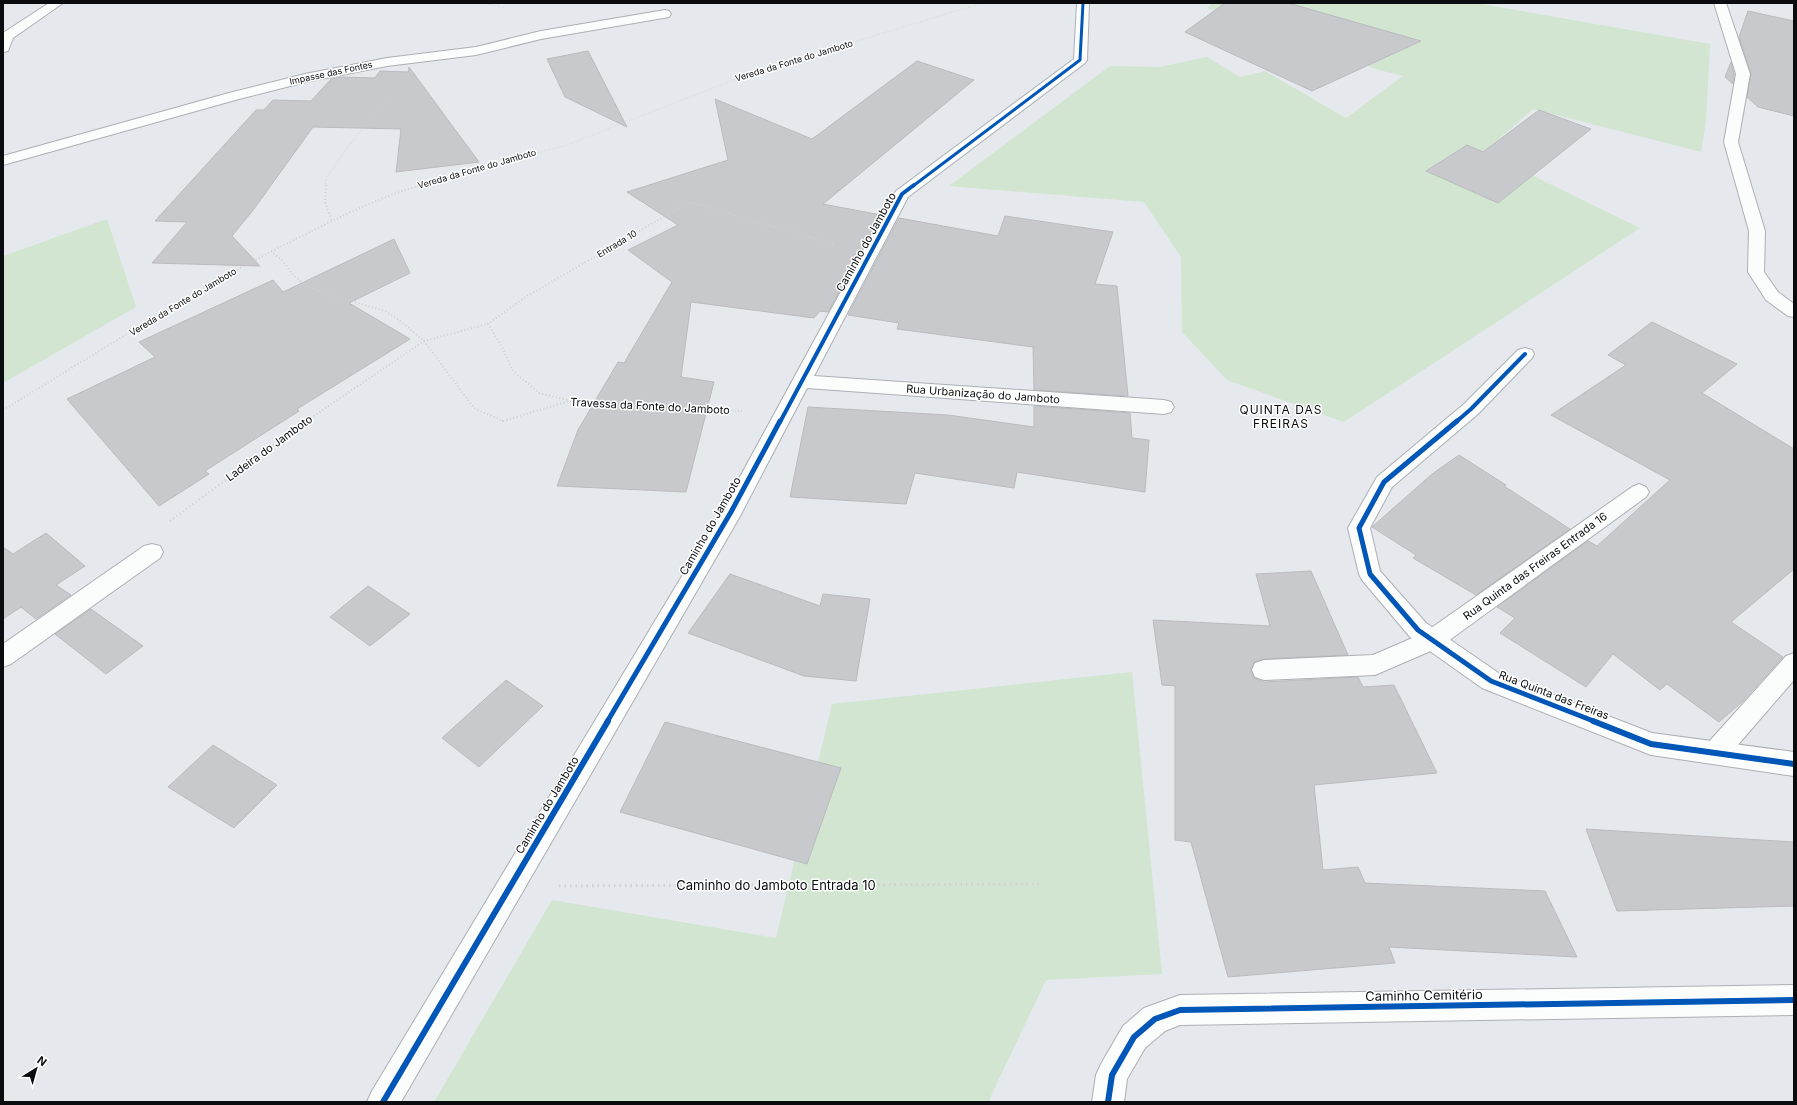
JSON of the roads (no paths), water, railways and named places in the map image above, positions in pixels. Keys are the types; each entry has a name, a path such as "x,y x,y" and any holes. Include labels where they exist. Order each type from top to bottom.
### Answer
{"street":[{"path":"3,48 7,36 57,3"},
{"name":"Caminho do Jamboto","path":"383,1102 731,512 902,194 1080,60 1083,3"},
{"path":"1720,3 1743,74 1731,142 1758,231 1756,272 1772,296 1794,312"},
{"name":"Impasse das Fontes","path":"3,161 234,96 305,78 387,62 476,51 541,35 665,14"},
{"name":"Rua Quinta das Freiras","path":"1525,354 1471,409 1384,482 1359,528 1370,574 1418,630 1491,682 1651,744 1794,764"},
{"name":"Rua Urbanização do Jamboto","path":"802,382 1164,407"},
{"name":"Rua Quinta das Freiras Entrada 16","path":"1264,670 1375,665 1432,640 1639,492"},
{"path":"3,657 152,552"},
{"path":"1715,753 1794,663"},
{"name":"Caminho Cemitério","path":"1108,1102 1112,1075 1134,1037 1155,1019 1180,1010 1794,1000"}],"district":[{"name":"QUINTA DAS FREIRAS","path":"1281,417"}]}
